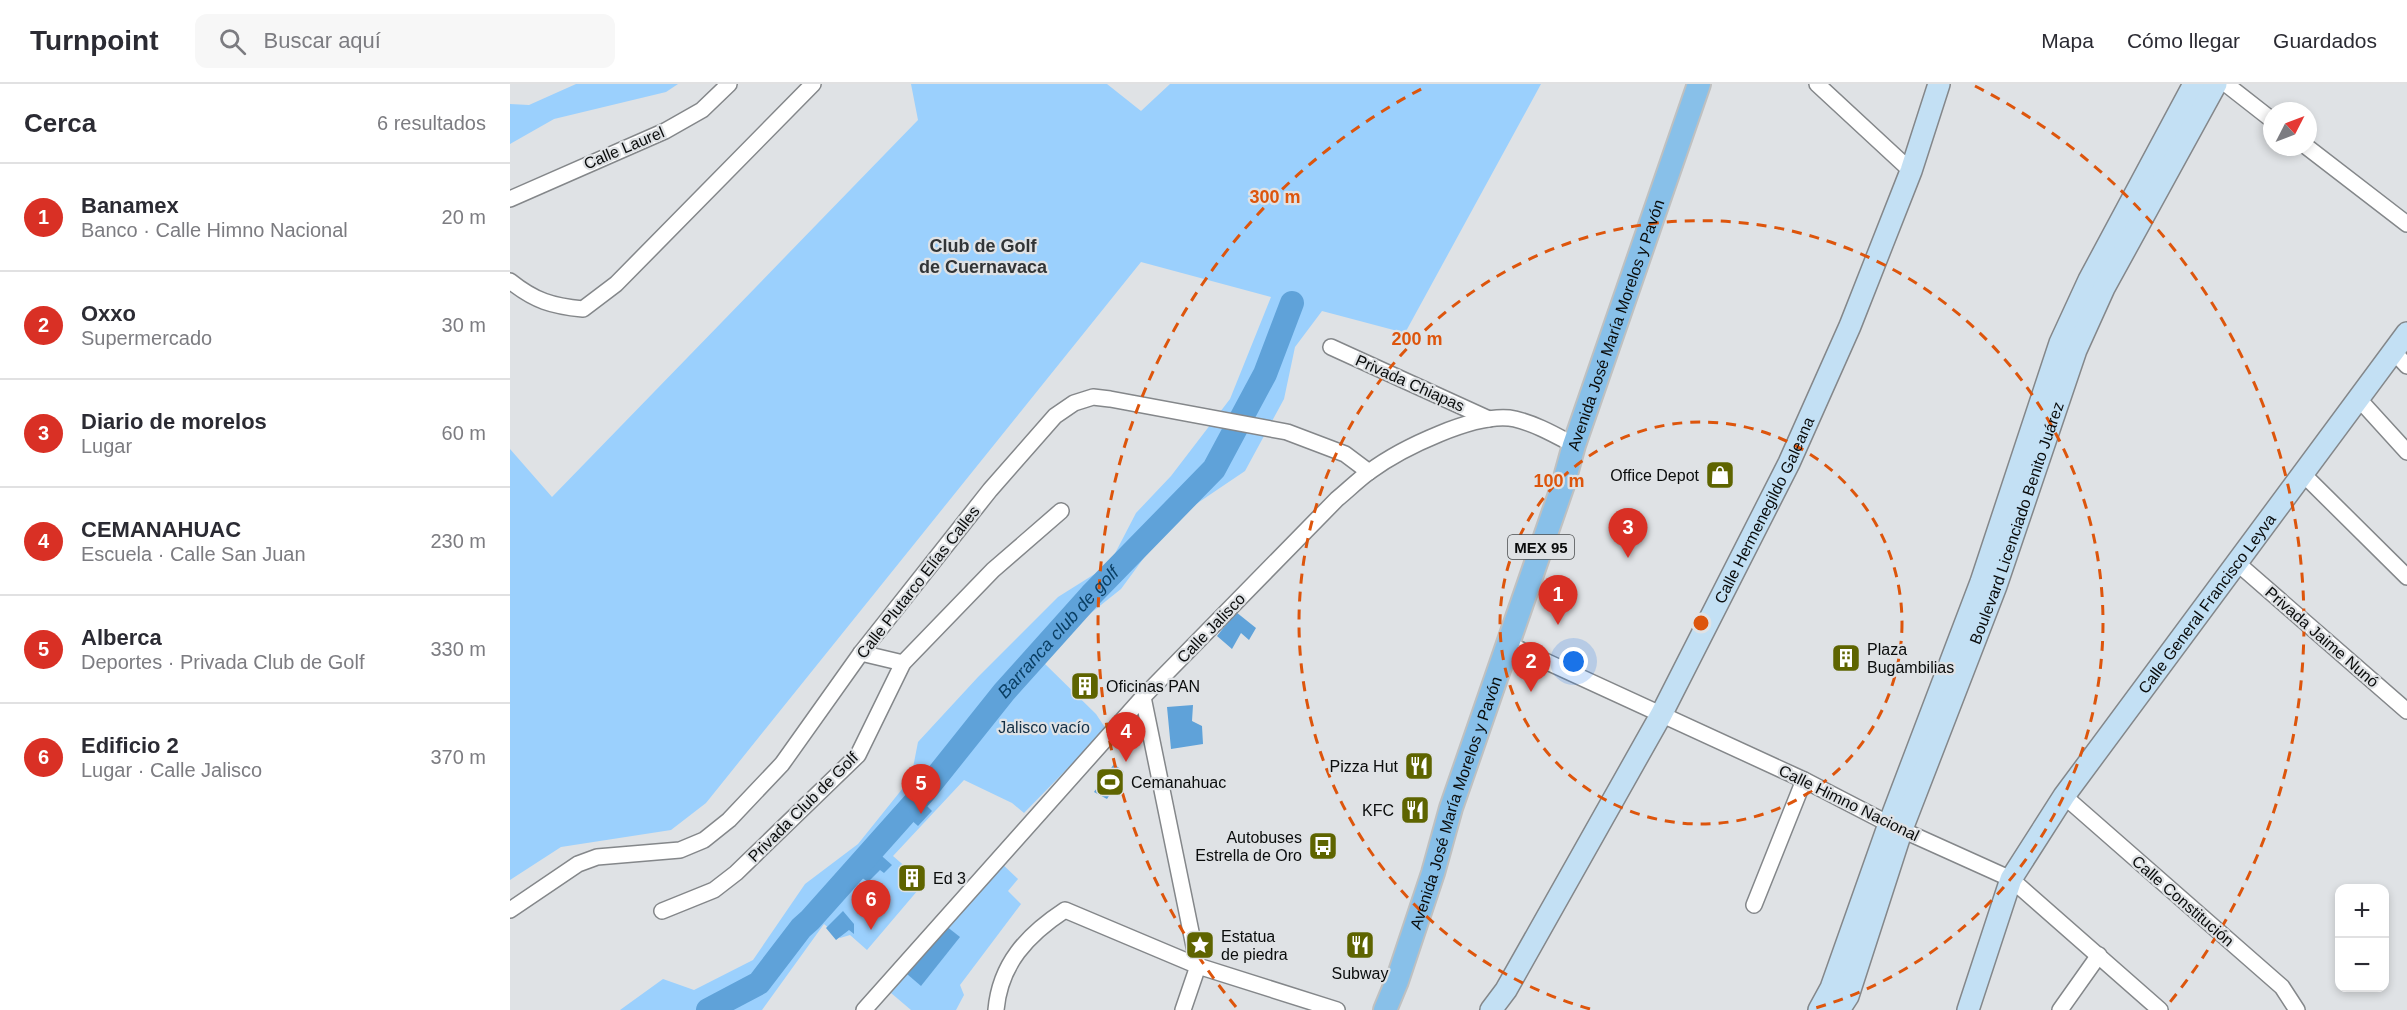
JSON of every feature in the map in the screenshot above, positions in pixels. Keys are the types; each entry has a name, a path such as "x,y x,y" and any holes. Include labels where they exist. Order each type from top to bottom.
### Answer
{"main road":[{"name":"Avenida José María Morelos y Pavón","path":"1385,1010 1433,873 1451,808 1699,84"}],"street":[{"name":"Calle Laurel","path":"510,199 665,131 702,110 729,84"},
{"path":"510,281 522,291 553,306 583,309 616,284 813,84"},
{"path":"1817,84 1911,171"},
{"name":"Calle Hermenegildo Galeana","path":"1491,1010 1506,990 1661,715 1789,463 1850,326 1911,171 1939,84"},
{"name":"Boulevard Licenciado Benito Juárez","path":"1819,1010 1832,988 1896,826 1996,586 2089,280 2194,84"},
{"name":"Boulevard Licenciado Benito Juárez","path":"2068,347 2104,288 2216,84"},
{"path":"2226,84 2263,113"},
{"path":"2317,155 2407,224"},
{"name":"Calle General Francisco Leyva","path":"1968,1010 2011,879 2064,796 2357,397 2400,358 2407,333"},
{"name":"Privada Chiapas","path":"1331,347 1490,418"},
{"path":"2357,397 2407,452"},
{"name":"Calle Plutarco Elías Calles","path":"510,910 578,864 597,857 680,849 704,840 729,820 782,764 861,653 990,490 1055,416 1074,403 1093,398 1110,399 1287,432 1345,454 1369,472"},
{"name":"Calle Jalisco","path":"864,1010 1143,698 1337,499 1369,472 1403,450 1457,428 1490,418 1512,419 1535,425 1574,446"},
{"path":"2302,473 2407,577"},
{"name":"Privada Club de Golf","path":"662,911 714,890 736,873 858,755 903,663 993,570 1060,511"},
{"name":"Privada Jaime Nunó","path":"2236,562 2407,711"},
{"name":"Calle Himno Nacional","path":"1508,644 1804,780 1896,826 2011,879 2160,1010"},
{"path":"861,653 903,663"},
{"path":"1143,698 1198,966 1183,1010"},
{"path":"1754,905 1804,780"},
{"name":"Calle Constitución","path":"2064,796 2282,987 2297,1010"},
{"name":"Boulevard Licenciado Benito Juárez","path":"1839,1010 1848,996 1896,826"},
{"path":"996,1010 1000,981 1008,963 1046,923 1065,910 1198,966 1337,1010"},
{"path":"2060,1010 2099,955"}],"green space":[{"path":"576,84 678,84 666,92 554,119 510,144 510,104 529,105"},
{"name":"Jalisco vacío","path":"911,84 1107,84 1141,111 1170,84 1541,84 1405,333 1322,311 1295,347 1284,399 1245,471 1171,521 1121,589 1042,652 1043,662 1096,714 1106,729 1024,813 1012,803 964,780 893,856 924,883 867,950 850,935 840,938 824,924 762,1010 620,1010 663,979 694,990 753,960 805,884 858,844 911,778 918,742 978,677 1058,597 1109,565 1136,513 1171,476 1230,399 1271,297 1141,262 706,803 671,830 561,847 510,880 510,449 552,497 918,120"},
{"path":"999,861 1018,879 1008,891 1021,904 960,985 964,995 956,1010 911,1010 891,993"}],"shaded area":[{"path":"1236,612 1256,628 1249,640 1241,633 1232,649 1217,636"},
{"path":"1193,705 1192,721 1202,726 1203,744 1171,749 1167,707"},
{"name":"Cemanahuac","path":"1114,764 1124,772 1107,799 1094,792"},
{"path":"923,802 932,811 918,826 909,818"},
{"path":"875,850 892,865 884,873 880,870 868,882 854,872"},
{"path":"843,911 854,924 854,934 849,930 836,940 826,928"},
{"path":"946,926 960,937 921,986 907,974"}],"waterway":[{"name":"Barranca club de golf","path":"708,1010 759,983 801,928 925,791 1004,692 1091,595 1214,469 1265,374 1292,303"}],"place":[{"name":"Office Depot","path":"1720,475"},
{"name":"Diario de morelos","path":"1628,558"},
{"name":"Banamex","path":"1558,625"},
{"name":"Plaza Bugambilias","path":"1846,658"},
{"name":"Oficinas PAN","path":"1085,686"},
{"name":"Oxxo","path":"1531,692"},
{"name":"CEMANAHUAC","path":"1126,762"},
{"name":"Pizza Hut","path":"1419,766"},
{"name":"Cemanahuac","path":"1110,782"},
{"name":"KFC","path":"1415,810"},
{"name":"Alberca","path":"921,814"},
{"name":"Autobuses Estrella de Oro","path":"1323,846"},
{"name":"Ed 3","path":"912,878"},
{"name":"Edificio 2","path":"871,930"},
{"name":"Estatua de piedra","path":"1200,945"},
{"name":"Subway","path":"1360,945"}],"district":[{"name":"Club de Golf de Cuernavaca","path":"983,256"}]}
